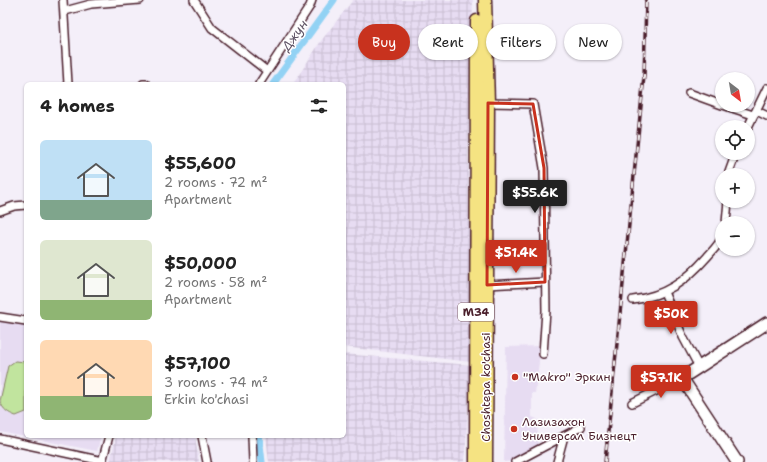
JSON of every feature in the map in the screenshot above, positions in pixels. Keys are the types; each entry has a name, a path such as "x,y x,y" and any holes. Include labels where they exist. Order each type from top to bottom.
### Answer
{"main road":[{"name":"Choshtepa ko'chasi","path":"477,0 487,285 486,462"},
{"name":"Choshtepa ko'chasi","path":"476,462 482,161 488,103 485,0"},
{"path":"737,462 682,378 767,323"}],"street":[{"path":"63,0 68,82"},
{"path":"64,11 91,4 140,0"},
{"path":"194,0 212,28 267,71"},
{"path":"260,82 310,6 312,0"},
{"path":"751,120 767,88"},
{"path":"689,93 715,102"},
{"path":"488,103 533,104 544,168 546,311 543,354"},
{"path":"753,115 757,111 767,116"},
{"path":"744,112 753,115"},
{"path":"0,211 14,206 24,205"},
{"path":"633,300 648,298 664,292 687,278 715,248"},
{"path":"487,285 545,282"},
{"path":"664,292 683,337 699,367"},
{"path":"0,317 24,321"},
{"path":"632,403 682,378"},
{"path":"515,462 581,427"},
{"path":"557,462 564,436"},
{"path":"0,439 102,462 108,438"},
{"path":"202,438 207,462"},
{"path":"252,438 253,462"}],"highlighted area":[{"path":"488,103 533,104 544,168 545,282 487,285"}],"shaded area":[{"path":"353,0 473,0 472,24 418,24 418,60 471,60 468,156 471,362 346,347 346,82 294,82 321,41"},
{"path":"0,322 24,324 24,437 0,432"},
{"path":"541,346 535,393 532,393 532,417 537,419 538,444 535,449 514,461 504,462 506,347"},
{"path":"346,354 470,365 465,462 269,462 266,438 346,438"},
{"path":"31,438 100,438 97,451"},
{"path":"116,438 195,438 199,462 110,462"}],"green space":[{"path":"15,361 24,362 24,413 16,416 6,411 0,401 8,366"}],"waterway":[{"name":"Джун","path":"274,82 334,0"},
{"name":"Джун","path":"259,438 262,462"}],"railway":[{"path":"605,462 644,76 646,0"}],"place":[{"name":"\"Makro\" Эркин","path":"515,377"},
{"name":"Лазизахон Универсал Бизнецт","path":"514,429"}]}
